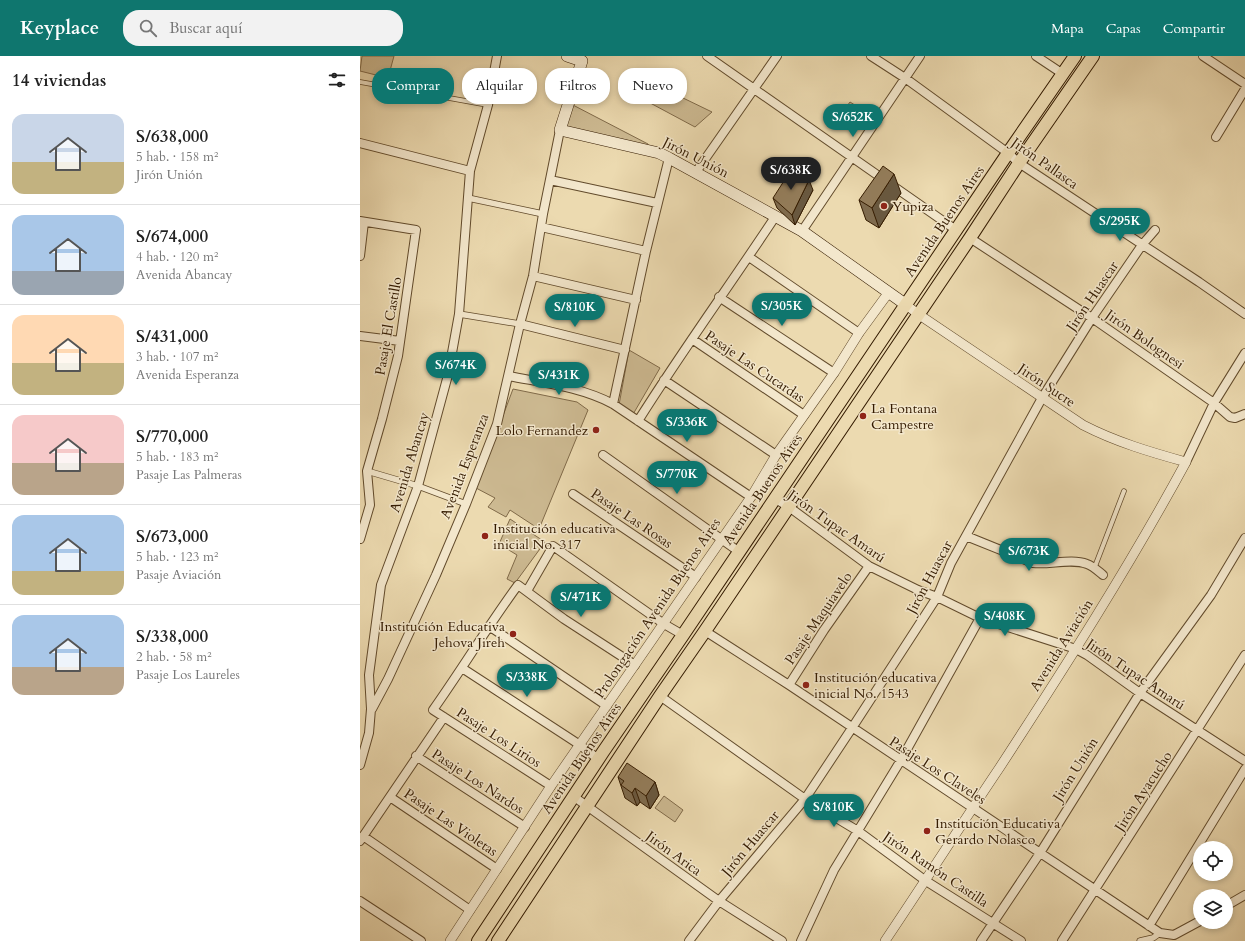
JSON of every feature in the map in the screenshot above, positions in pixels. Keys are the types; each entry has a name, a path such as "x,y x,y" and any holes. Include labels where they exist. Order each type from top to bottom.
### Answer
{"main road":[{"path":"567,56 583,58"},
{"name":"Avenida Buenos Aires","path":"478,941 573,796 683,635 738,551 1075,56"},
{"path":"498,941 660,696 789,507 1019,163 1093,56"},
{"name":"Avenida Esperanza","path":"560,130 583,58"},
{"name":"Jirón Unión","path":"560,130 659,153 669,158 802,231 905,304"}],"street":[{"name":"Avenida Abancay","path":"371,709 369,675 381,585 418,486 448,375 459,314 470,171 488,105 497,56"},
{"path":"707,56 956,230"},
{"path":"696,172 777,56"},
{"name":"Jirón Pallasca","path":"871,56 1008,153 1019,163 1245,314"},
{"path":"802,231 920,56"},
{"path":"1036,56 1063,74"},
{"path":"1208,57 1245,84"},
{"path":"1216,137 1245,89"},
{"name":"Avenida Esperanza","path":"371,709 404,644 466,504 497,424 520,324 533,276 543,214 560,130"},
{"path":"360,143 470,171"},
{"path":"613,404 646,251 669,158"},
{"path":"550,180 657,203"},
{"path":"468,198 543,214"},
{"path":"638,421 664,380 775,217"},
{"path":"360,256 362,222"},
{"name":"Pasaje El Castillo","path":"362,222 416,230 400,341 382,419 364,470"},
{"path":"541,227 646,251"},
{"name":"Jirón Huascar","path":"689,941 719,901 805,799 852,728 937,597 951,563 1042,398 1092,318 1142,245 1155,230"},
{"name":"Jirón Bolognesi","path":"970,238 1092,318 1214,403 1230,417 1236,418 1245,414"},
{"path":"749,257 858,333"},
{"path":"533,276 636,300"},
{"name":"Prolongación Avenida Buenos Aires","path":"450,941 551,786 751,497 776,455 834,373 858,333 889,292"},
{"path":"720,297 834,373"},
{"name":"Jirón Sucre","path":"905,304 1083,425 1104,436 1142,450 1186,462"},
{"path":"459,314 520,324 625,350"},
{"path":"360,336 400,341"},
{"name":"Pasaje Las Cucardas","path":"692,339 804,415"},
{"name":"Avenida Aviación","path":"885,941 926,881 1076,649 1168,494 1186,462 1214,403 1245,353"},
{"path":"509,376 576,390 600,397 613,404 751,497"},
{"path":"664,380 776,455"},
{"path":"603,455 738,551"},
{"path":"360,539 370,504 364,470 418,486 466,504"},
{"name":"Pasaje Las Rosas","path":"573,494 696,577"},
{"name":"Jirón Tupac Amarú","path":"774,498 789,507 869,566 980,618 1076,649 1087,655 1140,693 1245,762"},
{"path":"966,536 1033,563 1073,562 1086,564 1103,574"},
{"name":"Jirón Unión","path":"981,941 1040,853 1140,693 1211,595 1245,538"},
{"path":"526,591 553,546 664,624 683,635"},
{"name":"Pasaje Maquiavelo","path":"789,685 824,630 869,566"},
{"path":"598,759 580,745 462,668 488,626 518,585 564,619 635,665"},
{"path":"801,941 834,870 901,760 980,618"},
{"path":"488,626 607,706"},
{"name":"Pasaje Los Claveles","path":"705,631 789,685 1160,934"},
{"name":"Jirón Ayacucho","path":"1062,941 1198,730 1245,654"},
{"name":"Pasaje Los Lirios","path":"462,668 433,710 551,786"},
{"name":"Jirón Ramón Castilla","path":"660,696 805,799 858,831 926,881 1021,941"},
{"path":"360,765 369,733 371,709"},
{"path":"444,717 416,756 362,839 470,910"},
{"name":"Pasaje Los Nardos","path":"416,756 525,827"},
{"path":"1149,926 1245,770"},
{"name":"Jirón Arica","path":"573,796 719,901 782,941"},
{"name":"Pasaje Las Violetas","path":"390,797 497,869"},
{"path":"1233,902 1245,895"},
{"path":"360,901 421,941"},
{"path":"1140,941 1153,938 1160,934 1174,935 1193,925"}],"lane":[{"path":"360,82 488,105"},
{"path":"1094,569 1124,491"}],"shaded area":[{"path":"362,56 394,56 391,68 372,68 372,74 360,71"},
{"path":"687,100 712,112 695,127 652,104 687,104"},
{"path":"850,102 869,114 861,126 842,113"},
{"path":"571,104 648,144 647,148 564,127"},
{"path":"629,350 660,368 632,416 619,405"},
{"path":"513,389 577,402 588,410 539,529 510,510 506,517 488,507 495,498 476,488"},
{"path":"510,519 545,542 515,583 507,579 517,555 499,544"},
{"path":"664,796 683,810 675,822 655,808"}],"building":[{"path":"883,166 894,174 872,208 859,200"},
{"path":"791,170 809,180 792,215 773,198"},
{"path":"627,763 655,782 646,796 635,788 632,793 621,785 624,781 618,777"}],"place":[{"name":"Yupiza","path":"884,206"},
{"name":"La Fontana Campestre","path":"863,416"},
{"name":"Lolo Fernandez","path":"596,430"},
{"name":"Institución educativa inicial No. 317","path":"485,536"},
{"name":"Institución Educativa Jehova Jireh","path":"513,634"},
{"name":"Institución educativa inicial No. 1543","path":"806,685"},
{"name":"Institución Educativa Gerardo Nolasco","path":"927,831"}]}
